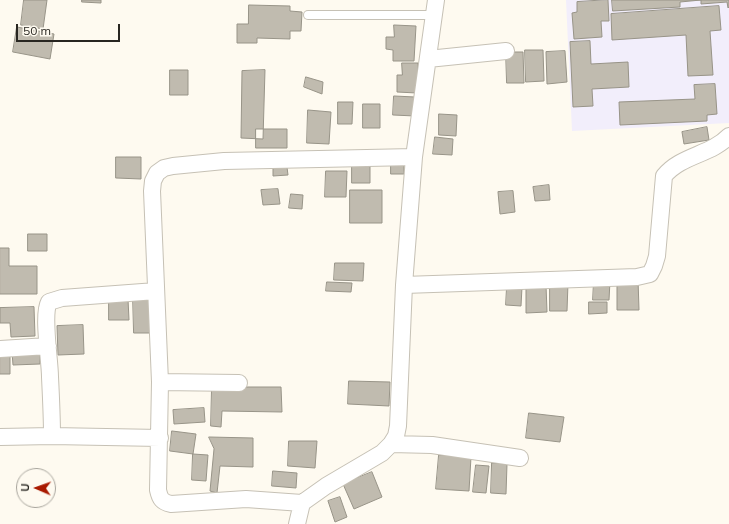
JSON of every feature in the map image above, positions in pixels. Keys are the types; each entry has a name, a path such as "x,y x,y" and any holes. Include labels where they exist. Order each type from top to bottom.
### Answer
{"street":[{"path":"414,157 224,161 174,166 164,168 157,173 153,181 152,191 160,382 159,498 165,502 175,504 246,499 302,503 326,486 382,453 391,444 396,436 398,426 404,285 414,157 435,7"},
{"path":"428,59 506,51"},
{"path":"404,285 637,277 650,274 657,256 664,176 671,167 714,148 729,136"},
{"path":"52,436 46,314 48,305 52,301 62,298 156,291"},
{"path":"0,349 48,346"},
{"path":"160,382 239,383"},
{"path":"0,437 52,436 160,438"},
{"path":"391,444 432,445 520,458"},
{"path":"297,524 302,503"}],"lane":[{"path":"308,15 435,7"}],"shaded area":[{"path":"566,0 729,0 729,123 572,131"}],"building":[{"path":"24,0 47,0 43,29 21,25"},
{"path":"82,0 101,0 101,3 82,2"},
{"path":"608,0 609,21 601,21 602,37 574,39 572,13 577,12 577,2"},
{"path":"612,0 701,0 680,2 680,7 613,11"},
{"path":"701,0 729,0 729,7 728,8 727,2 701,4"},
{"path":"249,5 290,6 290,11 302,12 301,31 290,31 290,39 257,38 257,43 237,43 237,24 248,24"},
{"path":"719,6 721,30 710,31 713,75 688,76 686,35 612,40 611,14"},
{"path":"394,25 416,26 414,61 393,61 393,50 386,49 386,37 394,37"},
{"path":"17,27 54,34 50,59 13,52"},
{"path":"590,41 591,64 628,62 629,87 592,89 593,106 573,107 570,42"},
{"path":"525,50 543,50 544,81 526,82"},
{"path":"565,51 567,82 547,84 546,52"},
{"path":"506,52 523,52 524,83 507,83"},
{"path":"402,63 418,63 417,93 397,92 397,75 402,75"},
{"path":"170,70 188,70 188,95 170,95"},
{"path":"265,70 263,139 241,138 242,71"},
{"path":"306,77 323,82 322,94 304,87"},
{"path":"715,84 717,114 707,115 707,121 620,125 619,102 695,99 694,85"},
{"path":"394,96 415,97 415,116 393,115"},
{"path":"338,102 353,102 352,124 338,124"},
{"path":"363,104 380,104 380,128 363,128"},
{"path":"308,110 331,112 329,144 307,143"},
{"path":"439,114 457,115 456,136 439,135"},
{"path":"707,127 709,140 684,144 682,132"},
{"path":"256,129 287,129 287,148 256,148"},
{"path":"435,137 453,139 452,155 433,154"},
{"path":"116,157 141,157 141,179 116,178"},
{"path":"352,160 370,160 370,183 352,183"},
{"path":"391,161 404,161 404,174 391,174"},
{"path":"287,167 288,175 273,176 273,168"},
{"path":"326,171 347,171 346,197 325,197"},
{"path":"549,185 550,200 535,201 533,187"},
{"path":"278,189 280,204 263,205 261,190"},
{"path":"350,190 382,190 382,223 350,223"},
{"path":"513,191 515,212 500,214 498,192"},
{"path":"291,194 303,195 302,209 289,208"},
{"path":"28,234 47,234 47,251 28,251"},
{"path":"0,248 9,248 9,266 37,266 37,294 0,294"},
{"path":"335,263 364,263 363,281 334,280"},
{"path":"638,279 639,310 617,310 617,280"},
{"path":"594,281 610,281 609,300 593,300"},
{"path":"327,282 352,283 351,292 326,291"},
{"path":"550,282 568,283 567,311 550,311"},
{"path":"546,285 547,312 526,313 526,286"},
{"path":"507,287 522,287 521,306 506,305"},
{"path":"133,297 155,297 156,333 134,333"},
{"path":"109,299 128,299 129,320 109,320"},
{"path":"589,302 607,302 607,313 589,314"},
{"path":"34,307 35,336 11,337 10,323 0,323 0,308"},
{"path":"83,325 84,354 58,355 57,326"},
{"path":"40,351 40,364 13,365 12,352"},
{"path":"0,354 10,354 10,374 0,374"},
{"path":"349,381 390,382 389,406 348,404"},
{"path":"212,387 281,387 282,412 222,411 221,427 211,426"},
{"path":"204,408 205,422 174,424 173,410"},
{"path":"529,413 564,417 560,442 526,438"},
{"path":"172,431 196,434 193,454 170,451"},
{"path":"209,437 253,438 253,467 220,466 217,493 210,491 214,449"},
{"path":"289,441 317,441 315,468 288,466"},
{"path":"193,454 208,455 206,481 192,480"},
{"path":"439,455 471,457 469,491 436,489"},
{"path":"492,463 507,464 506,494 491,493"},
{"path":"476,465 489,466 486,493 473,492"},
{"path":"273,471 297,473 296,488 272,486"},
{"path":"372,472 382,497 354,509 343,484"},
{"path":"340,497 347,517 335,522 328,501"}]}
